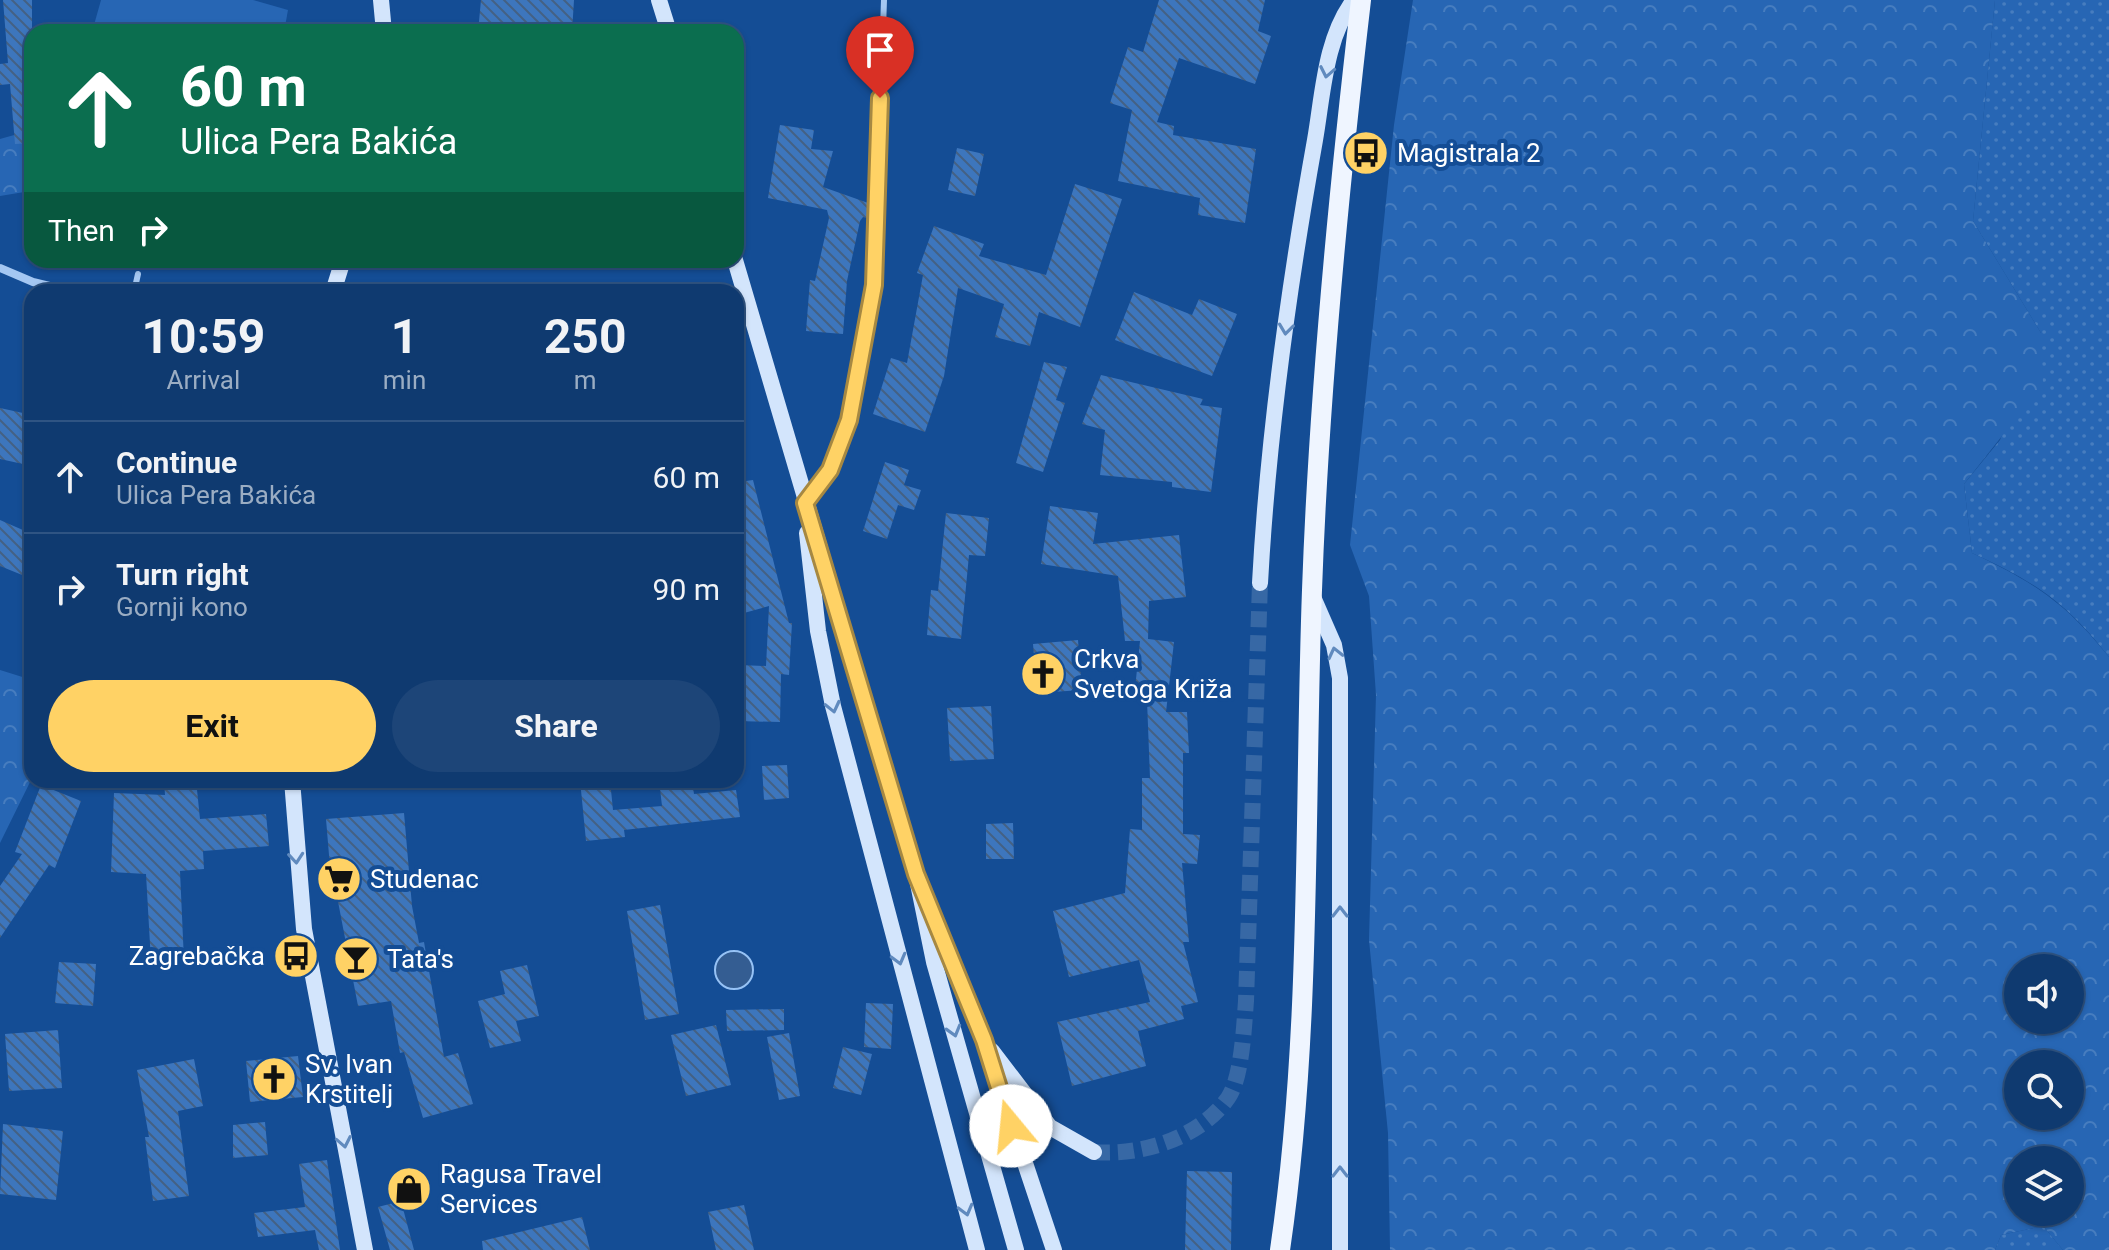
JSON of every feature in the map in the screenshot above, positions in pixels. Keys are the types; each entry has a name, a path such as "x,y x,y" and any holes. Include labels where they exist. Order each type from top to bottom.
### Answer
{"main road":[{"path":"381,0 383,24"},
{"path":"659,0 666,24"},
{"path":"1260,583 1287,319 1310,165 1329,61 1339,26 1354,0"},
{"path":"1280,1250 1297,1079 1307,868 1312,594 1325,351 1361,0"},
{"path":"744,291 916,874 934,962 1016,1250"},
{"path":"805,503 816,620 833,706 977,1250"},
{"path":"1312,594 1334,645 1340,678 1340,1250"},
{"path":"293,788 304,929 365,1250"},
{"path":"916,874 984,1040 1054,1250"},
{"path":"984,1040 1050,1127 1094,1152"}],"street":[{"path":"0,268 41,284"}],"lane":[{"path":"805,503 830,470 849,420 874,285 884,0"},
{"path":"136,284 138,274"}],"green space":[{"path":"101,0 253,0 288,10 285,24 94,24"},
{"path":"1413,0 1995,0 1973,221 2041,333 2043,384 1964,484 1972,553 2014,574 2048,596 2078,622 2109,657 2109,1250 2063,1250 2043,1226 2001,1235 1995,1250 1390,1250 1388,1133 1369,940 1376,695 1369,596 1350,545 1394,125"},
{"path":"1995,0 2109,0 2109,657 2078,622 2048,595 1972,553 1964,484 2000,440 2041,333 1973,221"},
{"path":"24,132 24,192 0,196 0,139"},
{"path":"0,670 24,678 24,788 27,788 0,843"},
{"path":"2043,1226 2063,1250 1995,1250 2001,1235"}],"shaded area":[{"path":"734,951 748,956 753,970 748,984 734,989 720,984 715,970 720,956"}],"building":[{"path":"3,0 32,0 32,24 24,24 24,143 15,144 10,84 0,85 0,64 8,63"},
{"path":"481,0 574,0 572,24 479,24"},
{"path":"1159,0 1265,0 1258,31 1271,36 1255,84 1179,58 1157,122 1174,126 1173,135 1256,149 1245,223 1198,215 1200,198 1118,181 1132,110 1110,103 1128,47 1143,52"},
{"path":"780,125 814,130 811,149 833,151 823,187 871,204 870,219 863,217 860,221 847,281 843,334 806,331 810,280 815,281 829,218 827,210 768,198"},
{"path":"957,148 984,154 975,196 948,190"},
{"path":"1075,184 1122,199 1080,327 1039,312 1030,346 995,337 1004,304 958,288 944,376 925,432 873,414 891,358 907,363 923,275 917,273 934,226 984,244 979,256 1046,275"},
{"path":"1134,292 1192,315 1199,299 1237,314 1212,376 1115,340"},
{"path":"1044,362 1067,367 1056,400 1065,403 1043,472 1016,463"},
{"path":"1101,375 1203,399 1200,405 1222,408 1211,492 1172,487 1172,482 1100,475 1105,430 1082,424"},
{"path":"0,408 24,413 24,464 0,459"},
{"path":"885,462 909,470 904,485 921,490 914,510 898,505 887,539 863,531"},
{"path":"753,480 789,623 792,623 789,675 781,674 780,722 744,721 744,665 766,666 769,606 744,613 746,481"},
{"path":"1050,506 1098,513 1093,544 1179,535 1186,597 1149,601 1148,639 1174,642 1166,712 1187,712 1189,753 1183,753 1183,834 1200,835 1197,864 1182,863 1189,942 1183,942 1198,1002 1181,1006 1184,1019 1138,1031 1146,1066 1072,1086 1057,1022 1150,1002 1139,960 1069,977 1053,911 1125,893 1130,829 1142,830 1142,778 1150,778 1147,700 1134,698 1140,641 1125,641 1118,576 1041,564"},
{"path":"946,513 989,518 985,556 969,555 961,639 927,635 931,590 938,591"},
{"path":"0,520 24,530 24,576 0,566"},
{"path":"1078,640 1082,690 1037,693 1033,644"},
{"path":"991,706 994,759 950,761 947,708"},
{"path":"787,765 789,798 764,800 762,766"},
{"path":"40,788 48,788 81,801 55,868 49,865 0,938 0,886 22,854 15,852"},
{"path":"165,788 197,788 200,819 266,814 269,846 203,851 204,869 180,871 184,961 151,962 146,874 111,872 114,793 165,795"},
{"path":"581,788 611,788 613,810 662,806 660,788 693,788 694,794 736,790 740,817 624,830 625,837 586,841"},
{"path":"404,813 412,906 419,943 424,942 444,1057 458,1053 473,1104 423,1118 404,1052 400,1053 391,1001 358,1006 336,891 332,891 326,819"},
{"path":"1013,823 1014,859 986,859 986,824"},
{"path":"660,905 679,1014 645,1020 627,911"},
{"path":"59,962 96,964 93,1006 55,1003"},
{"path":"527,965 539,1016 516,1021 521,1041 490,1048 478,1001 505,994 500,971"},
{"path":"866,1003 893,1004 891,1049 864,1047"},
{"path":"784,1009 784,1030 727,1031 726,1010"},
{"path":"716,1025 731,1085 686,1096 671,1035"},
{"path":"58,1030 62,1088 9,1091 5,1034"},
{"path":"789,1033 800,1096 779,1100 767,1037"},
{"path":"843,1047 872,1054 861,1095 833,1088"},
{"name":"Sv. Ivan Krstitelj","path":"298,1056 303,1097 250,1102 246,1061"},
{"path":"194,1059 203,1106 178,1111 189,1196 153,1201 145,1137 149,1137 137,1070"},
{"path":"265,1122 268,1155 233,1158 233,1125"},
{"path":"3,1124 63,1131 56,1200 0,1194"},
{"path":"327,1160 340,1250 319,1250 315,1230 258,1237 254,1213 305,1207 299,1164"},
{"path":"1187,1171 1232,1172 1231,1250 1185,1250"},
{"path":"401,1201 414,1250 390,1250 378,1207"},
{"path":"744,1205 754,1250 716,1250 708,1212"},
{"path":"582,1217 590,1250 483,1250 482,1241"}],"tunnel":[{"path":"1094,1152 1130,1151 1185,1134 1216,1112 1233,1089 1242,1051 1246,1001 1260,583"}],"place":[{"name":"Magistrala 2","path":"1366,153"},
{"name":"Crkva Svetoga Križa","path":"1043,674"},
{"name":"Studenac","path":"339,879"},
{"name":"Zagrebačka","path":"296,956"},
{"name":"Tata's","path":"356,959"},
{"name":"Sv. Ivan Krstitelj","path":"274,1079"},
{"name":"Ragusa Travel Services","path":"409,1189"}],"route":[{"path":"880,98 874,285 849,420 830,470 805,503 916,874 984,1040 1011,1126"}]}
